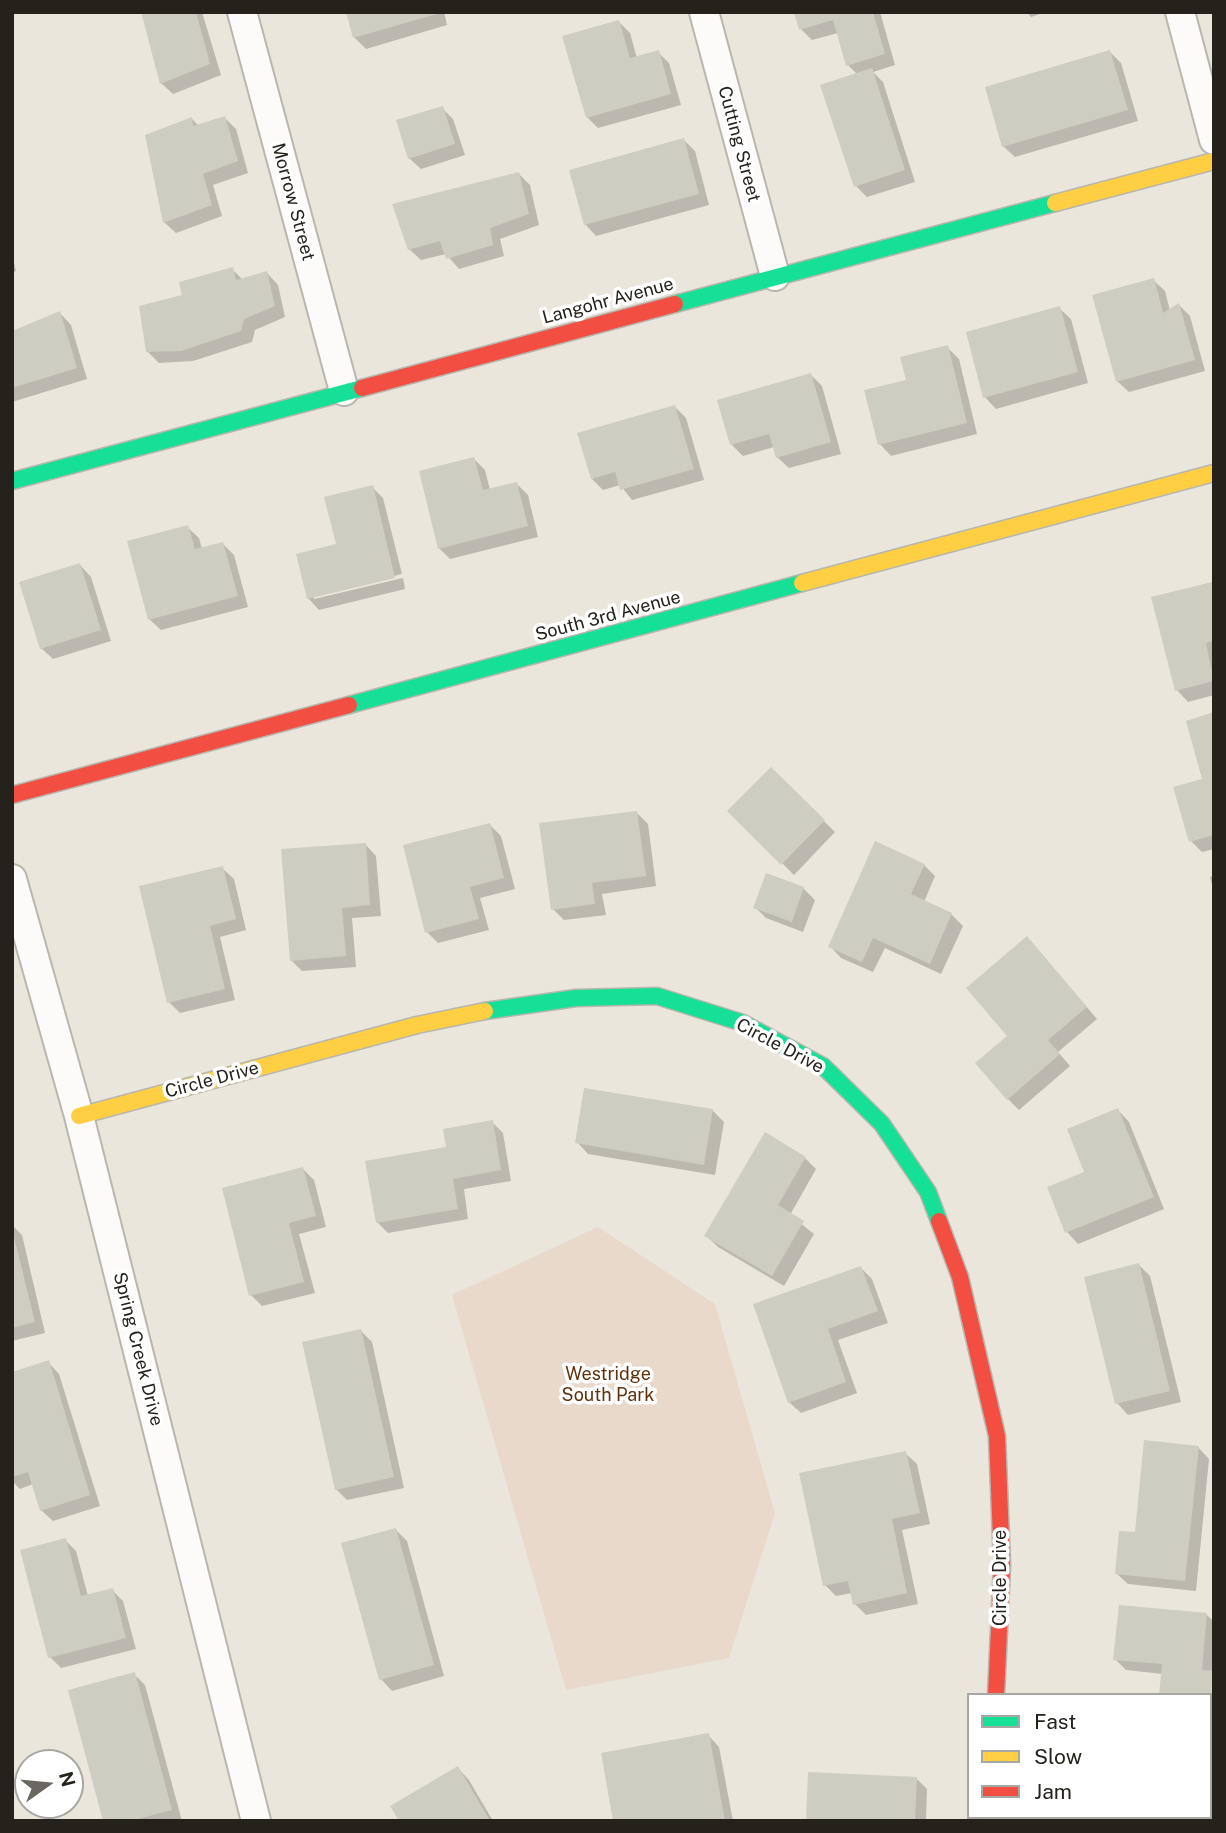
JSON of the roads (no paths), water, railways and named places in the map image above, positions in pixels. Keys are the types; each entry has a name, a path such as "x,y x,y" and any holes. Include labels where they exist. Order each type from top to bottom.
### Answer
{"street":[{"name":"Morrow Street","path":"242,12 344,391"},
{"name":"Cutting Street","path":"704,12 775,276"},
{"path":"1180,12 1214,140"},
{"name":"Langohr Avenue","path":"12,481 1214,161"},
{"name":"South 3rd Avenue","path":"12,796 1214,473"},
{"name":"Spring Creek Drive","path":"12,879 79,1116 256,1821"},
{"name":"Circle Drive","path":"79,1116 418,1024 576,998 657,996 743,1023 822,1066 882,1124 928,1192 960,1277 997,1436 1002,1565 996,1693"}],"park label":[{"name":"Westridge South Park","path":"608,1384"}]}
